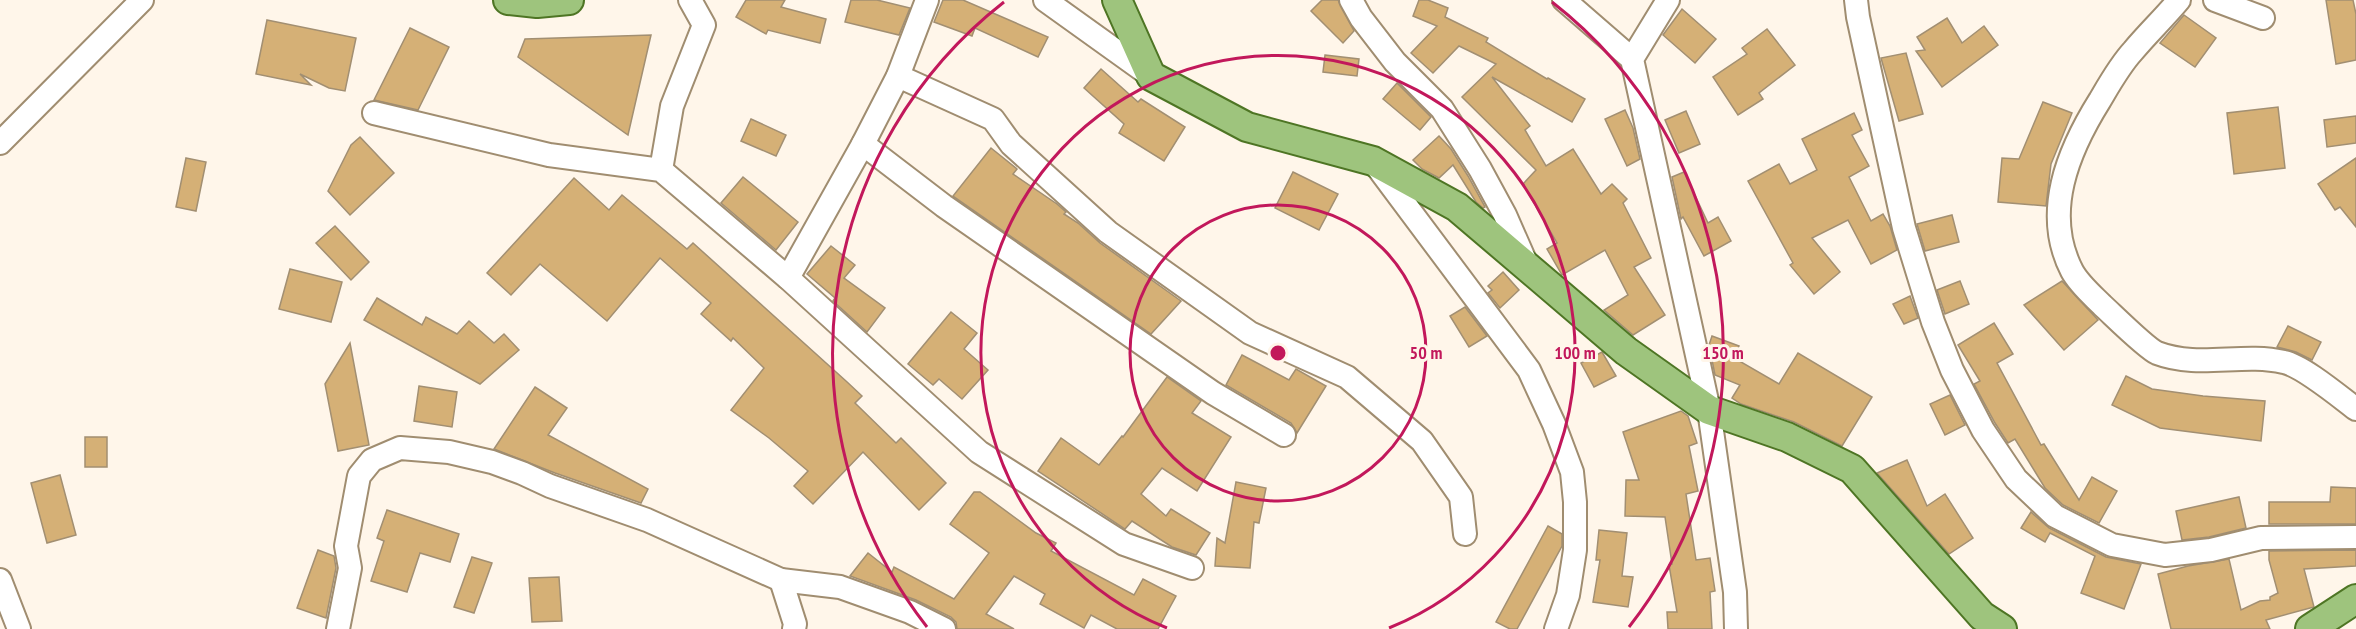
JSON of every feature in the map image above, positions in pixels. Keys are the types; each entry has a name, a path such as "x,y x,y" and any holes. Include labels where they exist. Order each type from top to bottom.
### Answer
{"main road":[{"path":"508,0 537,3 569,0"},
{"path":"1117,0 1151,76 1247,127 1372,161 1457,207 1626,351 1709,410 1786,437 1852,469 1989,625"},
{"path":"2310,629 2356,599"}],"street":[{"path":"0,142 142,0"},
{"path":"661,170 672,106 704,25 690,0"},
{"path":"788,278 898,76 927,0"},
{"path":"1045,0 1151,76"},
{"path":"1351,0 1361,18 1395,62 1442,109 1480,169 1505,215 1528,266"},
{"path":"1564,0 1632,59 1709,410 1733,581 1736,629"},
{"path":"1632,59 1668,0"},
{"path":"1856,0 1904,228 1933,322 1952,370 1983,430 2016,479 2055,516 2112,545 2165,555 2211,550 2261,538 2356,537"},
{"path":"2179,0 2132,52 2088,118 2072,151 2062,179 2058,216 2063,249 2073,273 2090,294 2156,352 2202,362 2252,359 2286,362 2326,386 2356,409"},
{"path":"2215,0 2263,18"},
{"path":"898,76 993,119 1011,144 1108,232 1250,333 1347,377 1422,441 1461,496 1466,534"},
{"path":"374,113 549,155 661,170 788,278 979,452 1124,544 1192,568"},
{"path":"863,144 944,206 1213,393 1284,435"},
{"path":"1372,161 1529,370 1554,424 1572,472 1575,502 1575,550 1570,584 1556,629"},
{"path":"338,629 350,568 346,546 359,476 372,460 400,448 449,452 492,462 522,472 550,486 647,520 781,580 840,587 910,612 944,629"},
{"path":"0,580 19,629"},
{"path":"781,580 795,624 794,629"}],"building":[{"path":"746,0 785,0 781,7 826,19 820,43 768,30 766,34 736,17"},
{"path":"851,0 877,0 910,8 899,35 845,22"},
{"path":"943,0 963,0 1048,37 1038,57 975,28 972,36 934,22"},
{"path":"1322,0 1338,0 1354,31 1343,43 1311,11"},
{"path":"1419,0 1428,0 1448,8 1445,17 1488,38 1486,42 1585,99 1572,122 1492,77 1530,126 1525,130 1546,166 1573,149 1601,194 1612,184 1627,199 1623,203 1651,258 1634,267 1665,315 1633,335 1604,310 1628,295 1605,250 1562,275 1547,249 1557,243 1523,184 1536,170 1462,97 1496,64 1459,46 1433,73 1411,53 1437,26 1413,16"},
{"path":"2326,0 2353,0 2356,14 2356,60 2336,64"},
{"path":"1682,9 1716,39 1695,63 1663,35"},
{"path":"2184,15 2216,38 2195,67 2160,43"},
{"path":"1947,18 1962,43 1984,26 1998,45 1942,87 1916,51 1925,50 1917,37"},
{"path":"267,20 356,38 345,91 329,88 300,74 311,85 256,74"},
{"path":"410,28 449,47 418,110 374,100"},
{"path":"1767,29 1795,65 1759,93 1763,99 1738,115 1713,77 1747,54 1742,48"},
{"path":"651,35 628,135 518,57 525,39"},
{"path":"1906,53 1923,114 1899,121 1881,58"},
{"path":"1325,55 1359,59 1357,76 1323,72"},
{"path":"1101,69 1138,102 1141,99 1185,127 1164,161 1119,133 1124,124 1084,88"},
{"path":"1397,83 1431,117 1420,130 1383,99"},
{"path":"2043,102 2072,113 2051,164 2046,206 1998,202 2002,158 2019,159"},
{"path":"2278,107 2285,168 2234,174 2227,113"},
{"path":"1625,110 1633,128 1640,159 1627,166 1605,119"},
{"path":"1686,111 1700,144 1679,153 1665,120"},
{"path":"1854,113 1862,130 1852,135 1869,166 1849,177 1871,221 1883,214 1890,226 1897,250 1871,264 1848,220 1812,238 1840,272 1814,294 1790,265 1793,263 1748,181 1779,164 1790,184 1817,170 1802,139"},
{"path":"2356,116 2356,143 2327,147 2324,120"},
{"path":"751,119 786,135 776,156 741,141"},
{"path":"1439,136 1451,149 1485,207 1483,208 1476,202 1453,165 1439,178 1422,169 1413,160"},
{"path":"360,137 394,173 350,215 328,191 351,145"},
{"path":"991,148 1017,169 1013,174 1057,204 1066,212 1064,214 1100,243 1181,301 1151,334 953,196"},
{"path":"186,158 206,162 196,211 176,207"},
{"path":"2356,158 2356,227 2340,207 2335,210 2318,184"},
{"path":"1293,172 1338,194 1319,230 1275,208"},
{"path":"1684,172 1708,223 1718,217 1731,241 1704,256 1683,217 1681,219 1672,177"},
{"path":"743,177 798,222 776,250 721,203"},
{"path":"574,178 609,210 622,195 687,249 693,243 862,396 855,403 896,443 901,438 946,483 919,510 863,452 813,504 794,486 808,471 731,410 764,368 733,338 731,341 701,314 711,303 660,258 607,321 540,264 511,295 487,273"},
{"path":"1952,215 1959,242 1925,251 1917,224"},
{"path":"335,226 369,262 351,280 316,243"},
{"path":"831,246 855,265 844,278 885,308 867,332 833,301 835,298 807,274"},
{"path":"290,269 342,282 331,322 279,309"},
{"path":"1503,272 1519,290 1500,308 1488,293 1492,290 1488,286"},
{"path":"1960,281 1969,304 1945,314 1937,290"},
{"path":"2062,281 2098,320 2064,350 2024,305"},
{"path":"1910,296 1918,318 1904,324 1893,304"},
{"path":"377,298 422,325 426,317 457,334 469,321 494,343 504,334 519,350 480,384 364,320"},
{"path":"1465,307 1487,336 1469,347 1450,316"},
{"path":"951,312 977,333 964,349 988,370 962,399 939,379 933,385 908,364"},
{"path":"1994,323 2013,354 1997,363 2041,445 2044,444 2079,500 2092,477 2117,491 2099,523 2063,505 2045,488 2015,439 2008,443 1974,384 1980,381 1958,345"},
{"path":"2288,326 2321,342 2312,360 2296,352 2277,347"},
{"path":"1712,336 1739,346 1734,358 1779,384 1798,353 1872,397 1842,446 1794,422 1741,404 1732,398 1740,385 1715,375 1709,345"},
{"path":"350,343 369,445 338,451 325,384"},
{"path":"1602,352 1616,376 1594,387 1581,363"},
{"path":"1242,355 1289,380 1296,369 1326,386 1297,433 1291,423 1226,385"},
{"path":"2126,376 2152,389 2265,401 2261,441 2160,428 2112,405"},
{"path":"1167,377 1201,401 1192,413 1231,437 1197,491 1162,468 1141,494 1166,516 1171,509 1210,533 1196,555 1172,547 1132,521 1125,529 1038,471 1061,438 1099,465 1123,437"},
{"path":"419,386 457,392 452,427 414,421"},
{"path":"535,387 567,408 548,435 648,489 641,503 494,449"},
{"path":"1950,395 1965,425 1945,435 1930,404"},
{"path":"1681,411 1688,416 1697,443 1689,446 1698,491 1686,494 1696,560 1710,558 1715,591 1710,592 1712,629 1668,629 1667,612 1677,612 1669,565 1672,564 1665,517 1625,516 1626,480 1639,480 1623,432"},
{"path":"85,437 107,437 107,467 85,467"},
{"path":"1907,460 1927,506 1945,494 1973,538 1949,554 1877,473"},
{"path":"60,475 76,535 47,543 31,483"},
{"path":"1236,482 1266,488 1259,523 1254,522 1250,568 1215,566 1217,538 1225,543"},
{"path":"2331,487 2356,488 2356,524 2269,524 2269,502 2330,502"},
{"path":"974,492 980,492 1036,533 1056,543 1051,551 1134,595 1143,579 1176,596 1158,629 1117,629 1091,615 1084,628 1040,604 1045,594 1014,576 986,614 1014,629 957,629 956,622 951,617 916,600 850,576 868,553 892,572 894,567 954,599 989,553 950,524"},
{"path":"2239,497 2246,528 2209,537 2182,540 2176,511"},
{"path":"387,510 459,534 450,562 420,553 407,592 371,581 384,541 377,538"},
{"path":"2031,512 2049,528 2106,557 2141,564 2124,609 2081,593 2095,556 2050,533 2045,542 2021,528"},
{"path":"1548,526 1562,534 1562,546 1517,629 1510,629 1496,622"},
{"path":"1599,530 1627,533 1622,576 1633,577 1628,607 1593,602 1600,560 1596,560"},
{"path":"318,550 334,556 336,568 326,618 297,608"},
{"path":"2356,550 2356,566 2304,569 2314,607 2266,620 2270,629 2171,629 2158,574 2229,559 2241,610 2260,601 2270,600 2270,597 2278,593 2269,560 2269,551"},
{"path":"472,557 492,563 474,613 454,607"},
{"path":"559,577 562,621 532,622 529,578"}]}
